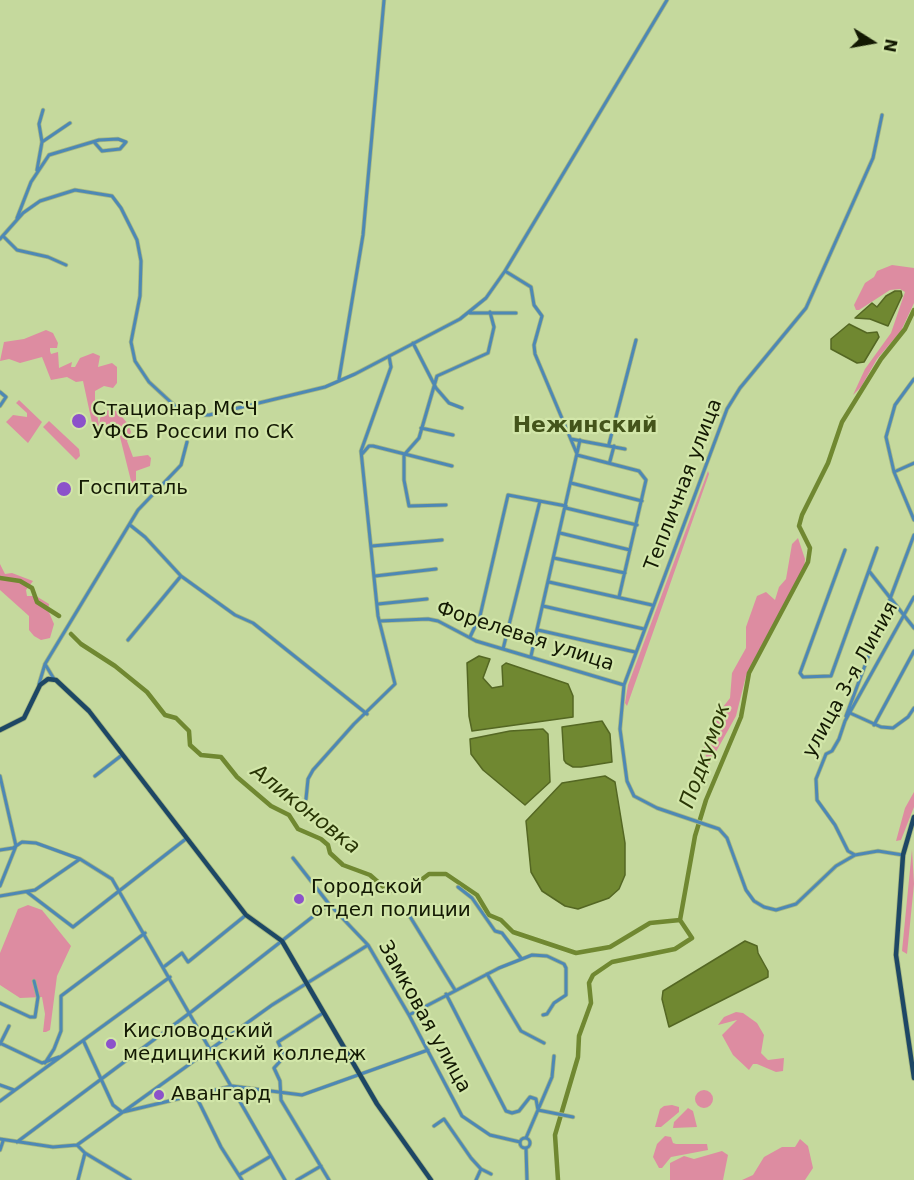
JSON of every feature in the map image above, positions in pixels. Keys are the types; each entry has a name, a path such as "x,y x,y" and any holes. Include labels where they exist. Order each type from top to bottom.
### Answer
{"main road":[{"path":"0,730 24,718 40,685 45,680 54,679 89,711 246,915 282,941 396,1133 432,1180"},
{"path":"914,817 903,855 896,956 914,1078"}],"street":[{"path":"339,380 363,235 384,0"},
{"path":"66,265 48,257 17,250 1,237 40,201 75,190 105,193 117,200 136,240 141,261 140,290 131,342 132,352 141,372 149,382 181,411 209,415 325,387 389,356 468,313 486,298 505,271 668,0"},
{"path":"15,223 37,171 42,142 39,124 43,110"},
{"name":"Тепличная улица","path":"855,855 836,866 796,904 771,909 759,905 749,896 727,838 719,829 646,804 630,790 620,729 624,685 727,409 740,388 806,308 873,158 882,115"},
{"path":"42,142 70,123"},
{"path":"37,171 49,155 55,152 95,143 99,140 118,139 126,142 120,148 102,151 95,143"},
{"path":"505,271 531,287 534,305 542,316 534,345 535,354 577,454"},
{"path":"446,505 409,506 404,480 404,455 419,438 433,383 441,374 488,353 494,327 490,312"},
{"path":"468,313 516,313"},
{"path":"609,444 636,340"},
{"path":"413,343 433,383 449,402 462,408"},
{"path":"306,799 309,775 346,732 367,714 395,684 380,621 362,454 362,443 391,367 389,356"},
{"path":"914,379 895,405 886,430 894,472 914,520"},
{"path":"0,392 6,397 0,406"},
{"path":"421,428 453,435"},
{"path":"571,439 609,444 625,449"},
{"path":"531,656 580,441"},
{"path":"40,685 38,684 45,664 138,510 181,465 187,442"},
{"path":"362,454 366,448 373,446 452,465"},
{"path":"610,462 614,446"},
{"path":"577,454 639,471 646,480 619,597"},
{"path":"894,472 914,463"},
{"path":"571,483 642,501"},
{"path":"470,637 480,616 508,495 637,525"},
{"path":"503,649 540,501"},
{"path":"130,525 145,537 181,576 235,615 253,623 367,714"},
{"path":"560,533 630,550"},
{"path":"845,721 914,535"},
{"path":"372,546 442,540"},
{"path":"845,550 800,673 803,677 831,676 877,548"},
{"path":"554,558 625,573"},
{"path":"375,576 436,569"},
{"path":"869,571 914,628"},
{"path":"128,640 181,576"},
{"path":"549,582 653,605"},
{"name":"улица 3-я Линия","path":"855,855 848,851 835,825 817,801 816,779 826,754 832,751 839,739 845,721 914,597"},
{"path":"378,604 427,599"},
{"path":"543,606 644,629"},
{"name":"Форелевая улица","path":"380,621 428,619 438,621 470,637 503,649 624,685"},
{"path":"538,630 636,653"},
{"path":"874,724 914,651"},
{"path":"45,664 54,679"},
{"path":"850,713 874,724 893,728 908,717 914,708"},
{"path":"95,776 124,754"},
{"path":"0,776 16,846 0,886"},
{"path":"27,892 73,927 188,837"},
{"path":"0,850 22,842 36,843 80,860 112,879 146,933 285,1180"},
{"path":"855,855 878,851 903,855"},
{"name":"Замковая улица","path":"293,858 329,904 368,945 428,1050 454,1104 468,1122 490,1135 520,1142"},
{"path":"0,896 27,892 44,886 80,860"},
{"path":"458,887 472,898 495,931 502,933 521,958"},
{"path":"15,1143 329,904"},
{"path":"164,967 182,953 188,962 246,915"},
{"path":"409,915 455,990"},
{"path":"45,1063 61,1031 62,996 146,933"},
{"path":"0,1150 2,1140 66,1147 77,1145 307,981 368,945"},
{"path":"409,1015 487,974 532,955 547,956 564,964 566,968 566,995 554,1003 547,1014 543,1015"},
{"path":"487,974 520,1031 544,1043"},
{"path":"0,1101 84,1042 105,1023 170,977"},
{"path":"0,1003 30,1017 35,1017 38,997 34,981"},
{"path":"446,994 506,1111 512,1113 519,1110 530,1097 536,1099 538,1110"},
{"path":"324,1012 278,1042 285,1056 274,1068 280,1082 280,1093 329,1180"},
{"path":"9,1026 0,1044 45,1063 64,1056"},
{"path":"84,1042 113,1105 122,1112"},
{"path":"122,1112 232,1086 302,1095 428,1050"},
{"path":"526,1148 520,1142 526,1138 552,1077 554,1056"},
{"path":"0,1084 14,1090"},
{"path":"195,1095 221,1147 242,1180"},
{"path":"538,1110 573,1117"},
{"path":"434,1126 444,1119 482,1169 491,1174"},
{"path":"526,1138 530,1143 526,1148 527,1180"},
{"path":"77,1145 85,1153 130,1180"},
{"path":"78,1180 85,1153"},
{"path":"239,1175 271,1156"},
{"path":"297,1180 321,1166"},
{"path":"476,1180 482,1169"}],"shaded area":[{"path":"892,265 914,268 914,303 901,331 877,359 861,387 853,395 865,369 891,333 905,292 900,289 890,290 859,310 856,310 854,305 865,283 874,277 877,271"},
{"path":"895,291 901,291 902,296 888,326 870,319 855,318 872,303 877,307 886,296"},
{"path":"849,324 867,333 877,332 879,337 864,362 857,363 831,349 831,339"},
{"path":"46,330 53,333 58,343 57,348 50,348 50,351 51,354 58,352 59,368 72,362 71,367 75,367 80,358 93,353 100,356 98,367 112,363 117,367 117,383 113,388 104,386 95,391 95,404 99,425 101,413 112,409 118,412 128,424 131,432 127,441 133,457 148,455 151,458 150,466 136,471 136,485 132,485 118,429 94,432 83,381 76,382 67,377 51,380 42,357 20,363 9,359 0,361 4,342 24,339"},
{"path":"19,400 42,422 28,443 6,422 13,415 27,417 27,413 16,403"},
{"path":"49,421 79,449 80,456 76,460 43,427"},
{"path":"708,471 709,474 627,706 625,703 628,685"},
{"path":"798,538 805,559 804,570 746,676 736,716 708,766 704,747 713,720 730,698 732,673 746,648 746,627 757,596 766,592 775,600 779,587 786,579 792,544"},
{"path":"0,564 5,574 12,573 33,581 26,590 27,596 36,596 49,604 48,610 54,624 50,638 41,640 34,636 29,630 29,616 0,590"},
{"path":"479,656 490,659 483,678 492,688 503,686 502,666 506,663 568,684 573,696 573,717 472,731 469,716 467,663"},
{"path":"602,721 610,734 612,762 581,767 573,767 566,763 562,727"},
{"path":"543,729 548,734 550,782 525,805 483,770 471,754 470,739 510,731"},
{"path":"605,776 615,782 625,843 625,875 619,889 609,898 578,909 565,906 542,891 531,872 526,821 562,783"},
{"path":"914,792 914,807 901,840 896,841 905,808"},
{"path":"912,849 914,884 907,954 902,951"},
{"path":"28,905 42,910 71,946 57,976 50,1030 46,1032 43,1032 45,1014 42,997 20,998 0,985 0,953 18,909"},
{"path":"745,941 757,946 758,953 768,971 768,977 669,1027 662,999 663,991"},
{"path":"736,1012 743,1013 757,1023 764,1035 761,1053 768,1060 784,1058 783,1071 776,1072 757,1064 753,1064 749,1070 733,1055 722,1035 737,1020 718,1025 724,1017"},
{"path":"700,1090 708,1090 713,1095 711,1106 700,1108 695,1103 695,1095"},
{"path":"672,1105 679,1107 679,1112 661,1127 655,1127 660,1109"},
{"path":"688,1108 693,1111 697,1127 673,1128 674,1122"},
{"path":"665,1136 671,1137 673,1143 676,1144 707,1144 708,1150 671,1157 662,1168 659,1168 653,1157 657,1144"},
{"path":"800,1139 808,1146 813,1168 805,1180 742,1180 753,1175 764,1157 782,1147 795,1147"},
{"path":"722,1151 728,1155 723,1180 670,1180 670,1163 684,1156 694,1159"}],"waterway":[{"name":"Подкумок","path":"558,1180 555,1135 578,1057 579,1036 591,1003 589,983 593,975 612,962 675,949 692,938 680,920 695,836 706,800 741,717 749,673 808,562 810,548 799,526 802,515 828,463 842,422 881,359 905,329 914,310"},
{"name":"Аликоновка","path":"0,578 20,581 32,588 37,602 59,616"},
{"name":"Аликоновка","path":"71,634 81,644 115,666 147,692 165,715 176,718 189,731 190,745 201,755 221,757 237,777 271,806 289,815 298,829 321,839 328,845 330,853 343,865 370,875 387,890 405,892 429,874 446,874 477,895 489,915 501,920 513,932 576,953 610,947 650,923 680,920"}],"place":[{"name":"Стационар МСЧ УФСБ России по СК","path":"79,421"},
{"name":"Госпиталь","path":"64,489"},
{"name":"Городской отдел полиции","path":"299,899"},
{"name":"Кисловодский медицинский колледж","path":"111,1044"},
{"name":"Авангард","path":"159,1095"}],"district":[{"name":"Нежинский","path":"585,426"}]}
